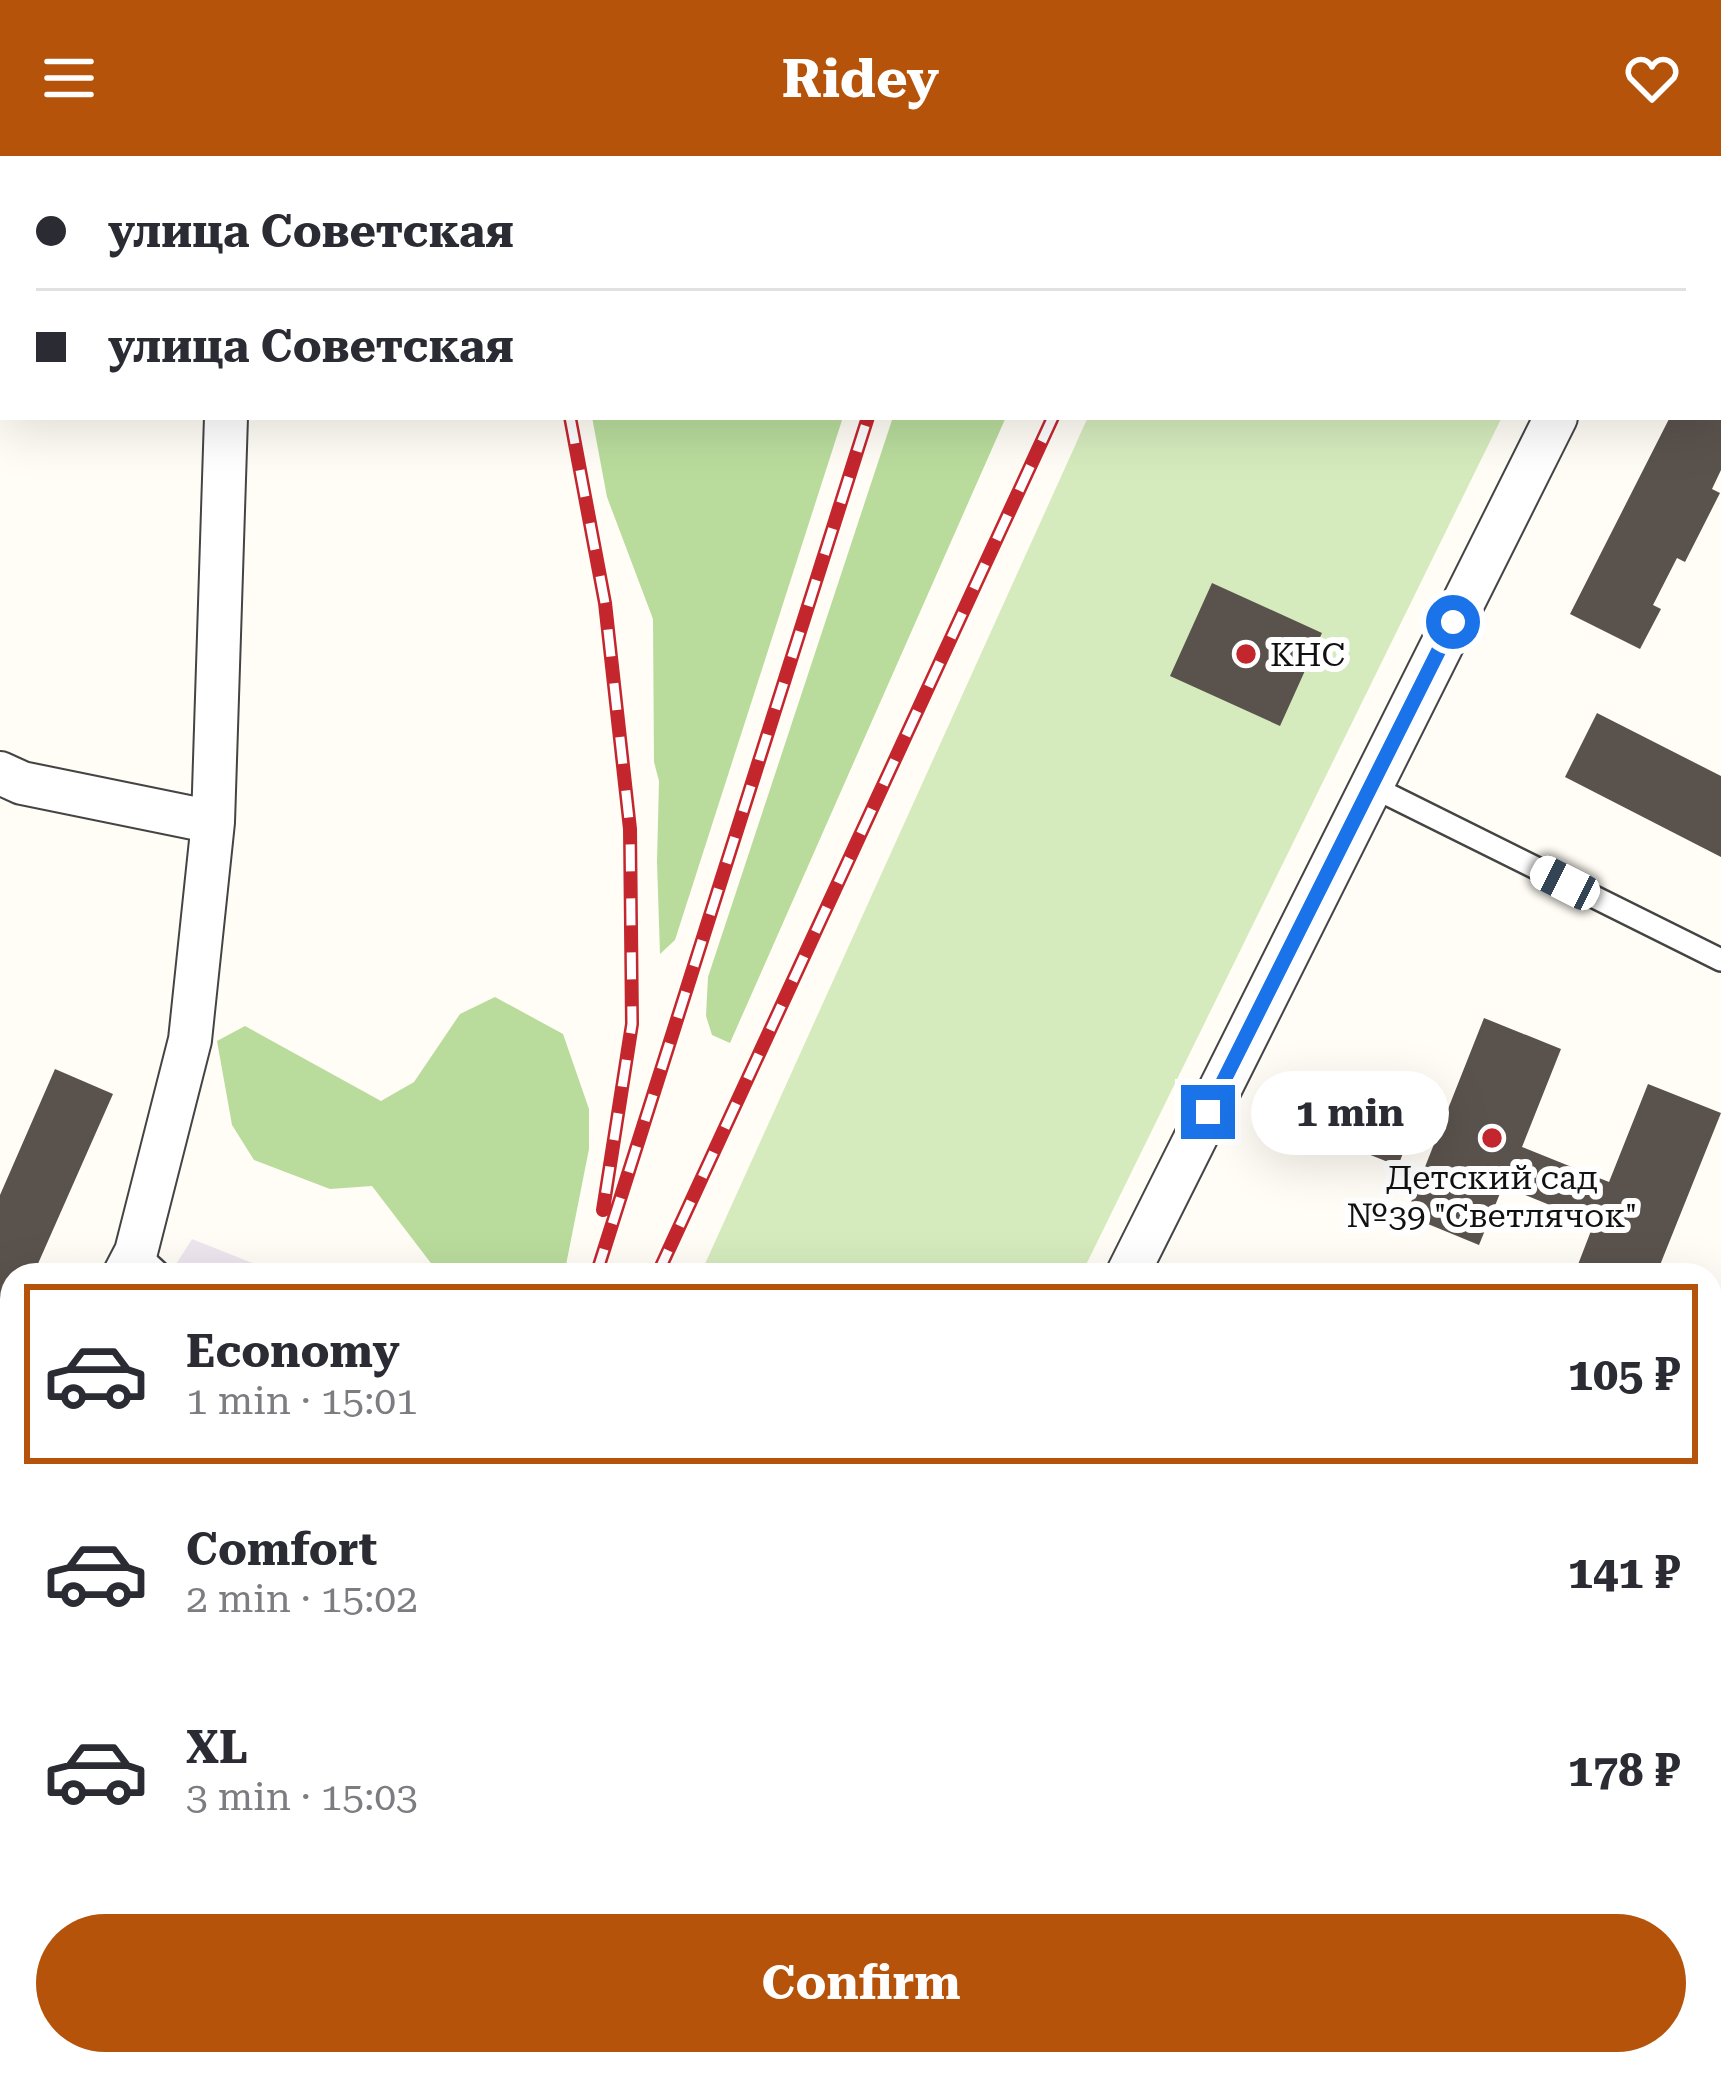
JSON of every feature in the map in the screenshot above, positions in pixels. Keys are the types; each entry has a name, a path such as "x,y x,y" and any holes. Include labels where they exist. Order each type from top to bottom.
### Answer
{"street":[{"path":"142,1263 190,1040 213,822 226,420"},
{"path":"1133,1263 1554,420"},
{"path":"0,773 22,784 213,822"}],"lane":[{"path":"1371,786 1721,960"}],"shaded area":[{"path":"192,1239 252,1263 177,1263"}],"green space":[{"path":"593,420 842,420 675,940 660,954 653,619 607,497"},
{"path":"892,420 1005,420 730,1043 712,1035 706,1016 708,977"},
{"path":"1087,420 1501,420 1087,1263 705,1263"},
{"path":"495,997 563,1034 589,1109 589,1149 566,1263 431,1263 372,1186 330,1189 254,1160 232,1125 217,1041 245,1026 381,1101 414,1082 460,1014"}],"building":[{"path":"1668,420 1721,420 1721,470 1712,489 1720,493 1685,562 1677,558 1653,605 1661,609 1640,649 1570,614"},
{"name":"КНС","path":"1212,583 1322,633 1280,726 1170,676"},
{"path":"1597,713 1721,776 1721,857 1565,777"},
{"path":"1484,1018 1561,1049 1522,1147 1609,1182 1648,1084 1721,1113 1661,1263 1579,1263 1594,1223 1503,1186 1479,1245 1406,1215 1438,1134 1414,1125 1398,1166 1323,1136 1347,1074 1446,1114"},
{"path":"55,1069 113,1094 38,1263 0,1263 0,1195"}],"railway":[{"path":"571,420 605,603 630,829 632,1024 603,1210"},
{"path":"600,1263 867,420"},
{"path":"663,1263 1052,420"}],"place":[{"name":"КНС","path":"1246,654"},
{"name":"Детский сад №39 \"Светлячок\"","path":"1492,1138"}],"route":[{"path":"1208,1112 1453,622"}]}
